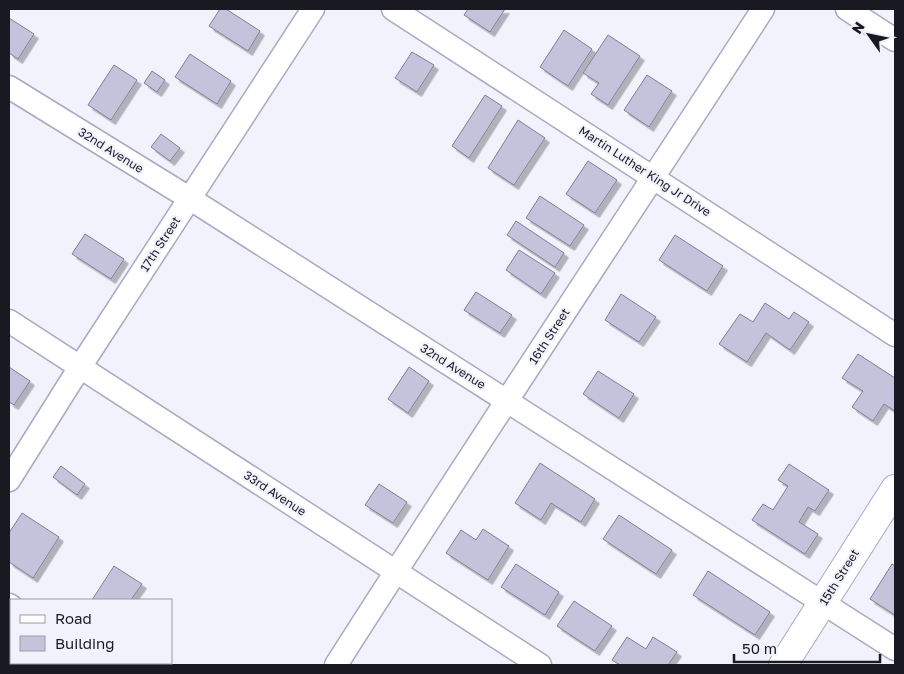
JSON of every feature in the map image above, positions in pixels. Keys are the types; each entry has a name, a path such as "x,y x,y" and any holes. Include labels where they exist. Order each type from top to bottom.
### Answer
{"street":[{"name":"17th Street","path":"9,480 189,198 313,9"},
{"name":"Martin Luther King Jr Drive","path":"393,9 895,335"},
{"name":"16th Street","path":"336,665 763,9"},
{"path":"846,9 895,40"},
{"name":"32nd Avenue","path":"9,87 189,198 895,649"},
{"name":"33rd Avenue","path":"9,321 540,665"},
{"name":"15th Street","path":"783,665 895,489"}],"building":[{"path":"220,9 226,9 260,31 248,51 209,26"},
{"path":"468,9 505,9 490,32 464,15"},
{"path":"9,18 34,34 18,59 9,53"},
{"path":"564,30 592,49 568,86 540,67"},
{"path":"608,35 640,56 608,105 591,94 599,83 583,73"},
{"path":"412,52 434,65 417,92 395,78"},
{"path":"190,54 231,81 217,104 175,77"},
{"path":"114,65 137,80 111,120 88,105"},
{"path":"152,71 165,80 157,92 144,83"},
{"path":"647,75 672,91 649,127 624,110"},
{"path":"485,95 502,106 469,158 452,146"},
{"path":"518,120 545,138 514,185 488,168"},
{"path":"161,134 180,148 170,161 151,147"},
{"path":"588,161 617,180 595,213 566,194"},
{"path":"540,196 584,225 570,246 526,218"},
{"path":"516,221 564,253 555,267 507,235"},
{"path":"85,234 124,259 111,279 72,254"},
{"path":"675,235 723,266 707,291 659,260"},
{"path":"519,250 555,273 541,294 506,270"},
{"path":"476,292 512,315 500,333 464,310"},
{"path":"621,294 656,317 639,342 605,320"},
{"path":"765,303 789,319 794,312 809,322 790,350 766,333 747,362 719,344 740,314 753,322"},
{"path":"858,354 895,378 895,411 884,404 873,421 852,407 863,391 842,378"},
{"path":"9,367 30,381 14,405 9,402"},
{"path":"409,367 429,381 408,413 388,399"},
{"path":"598,371 634,394 619,418 583,394"},
{"path":"540,463 595,499 581,522 551,503 541,520 515,503"},
{"path":"789,464 829,490 815,511 808,507 799,522 818,534 805,554 752,520 763,504 773,510 788,486 778,480"},
{"path":"61,466 85,484 77,495 53,477"},
{"path":"379,484 407,502 393,523 365,505"},
{"path":"22,513 59,537 33,578 9,562 9,533"},
{"path":"619,515 672,550 656,574 603,539"},
{"path":"483,529 509,546 488,580 446,553 461,530 476,540"},
{"path":"516,564 559,592 545,615 501,587"},
{"path":"892,564 895,566 895,615 870,599"},
{"path":"114,566 142,584 132,599 93,599"},
{"path":"708,571 770,612 755,635 693,595"},
{"path":"574,601 612,626 595,651 557,626"},
{"path":"627,637 646,649 653,637 677,652 668,665 620,665 612,660"}]}
